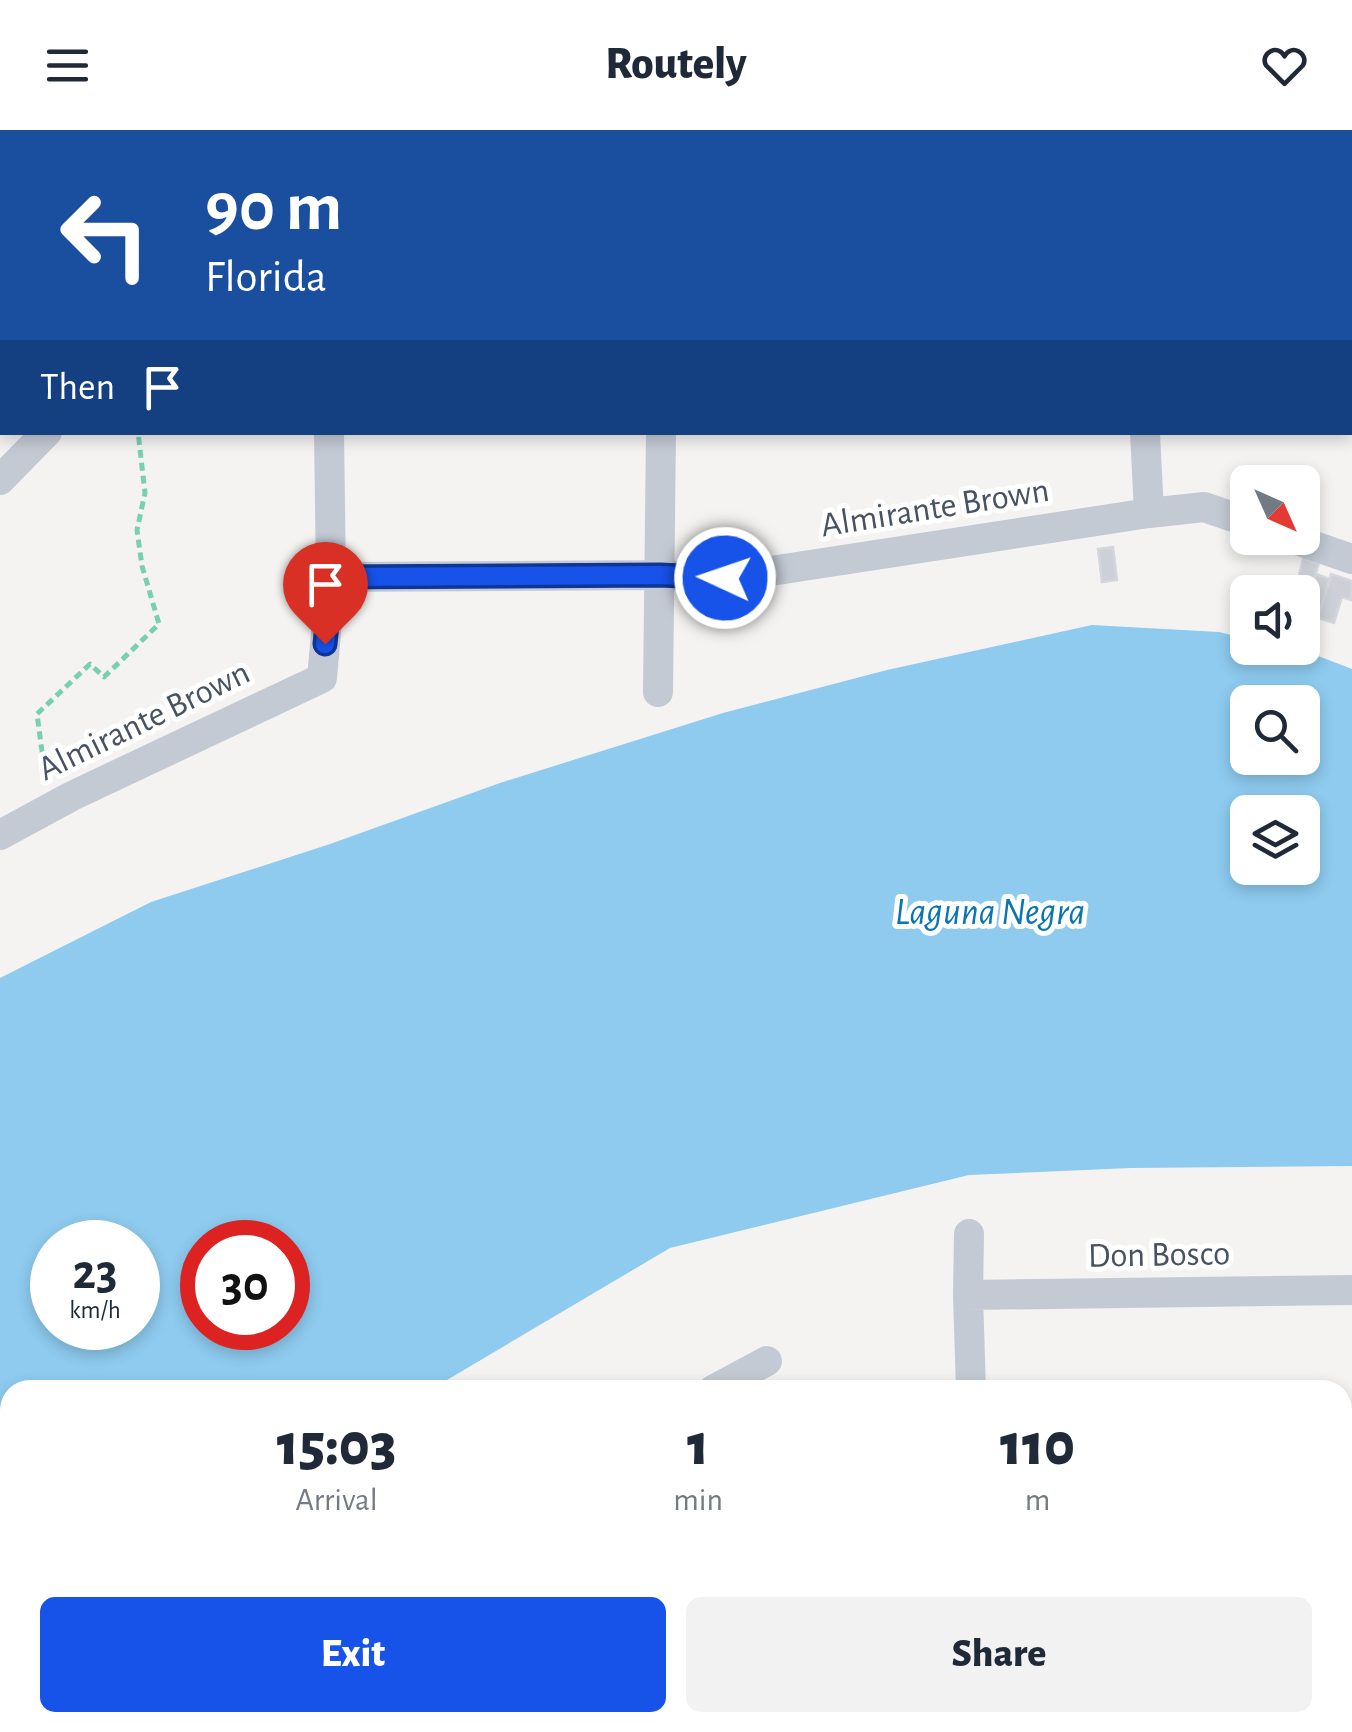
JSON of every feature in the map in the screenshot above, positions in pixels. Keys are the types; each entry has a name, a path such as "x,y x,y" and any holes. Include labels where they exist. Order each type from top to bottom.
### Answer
{"street":[{"path":"0,480 44,435"},
{"path":"329,435 332,577"},
{"path":"658,692 661,435"},
{"path":"1145,435 1149,513"},
{"name":"Almirante Brown","path":"0,835 72,796 322,678 332,577 725,578 1149,513 1204,507 1230,516"},
{"path":"1320,548 1352,558"},
{"path":"969,1234 971,1380"},
{"name":"Don Bosco","path":"968,1296 1352,1290"},
{"path":"731,1380 766,1361"}],"path":[{"path":"72,796 44,759 37,714 90,664 104,676 159,624 142,566 137,530 145,493 138,435"}],"water":[{"name":"Laguna Negra","path":"1092,625 1230,635 1230,665 1320,665 1320,657 1352,669 1352,1166 1131,1168 969,1175 670,1248 447,1380 0,1380 0,978 151,902 500,783 723,713 887,670"}],"building":[{"path":"1113,547 1117,580 1102,582 1098,549"},
{"path":"1303,559 1319,563 1315,575 1299,575"},
{"path":"1331,574 1352,581 1351,600 1342,597 1334,623 1320,619"},
{"path":"1320,575 1330,579 1320,610"}],"route":[{"path":"325,644 332,577 725,578"}]}
